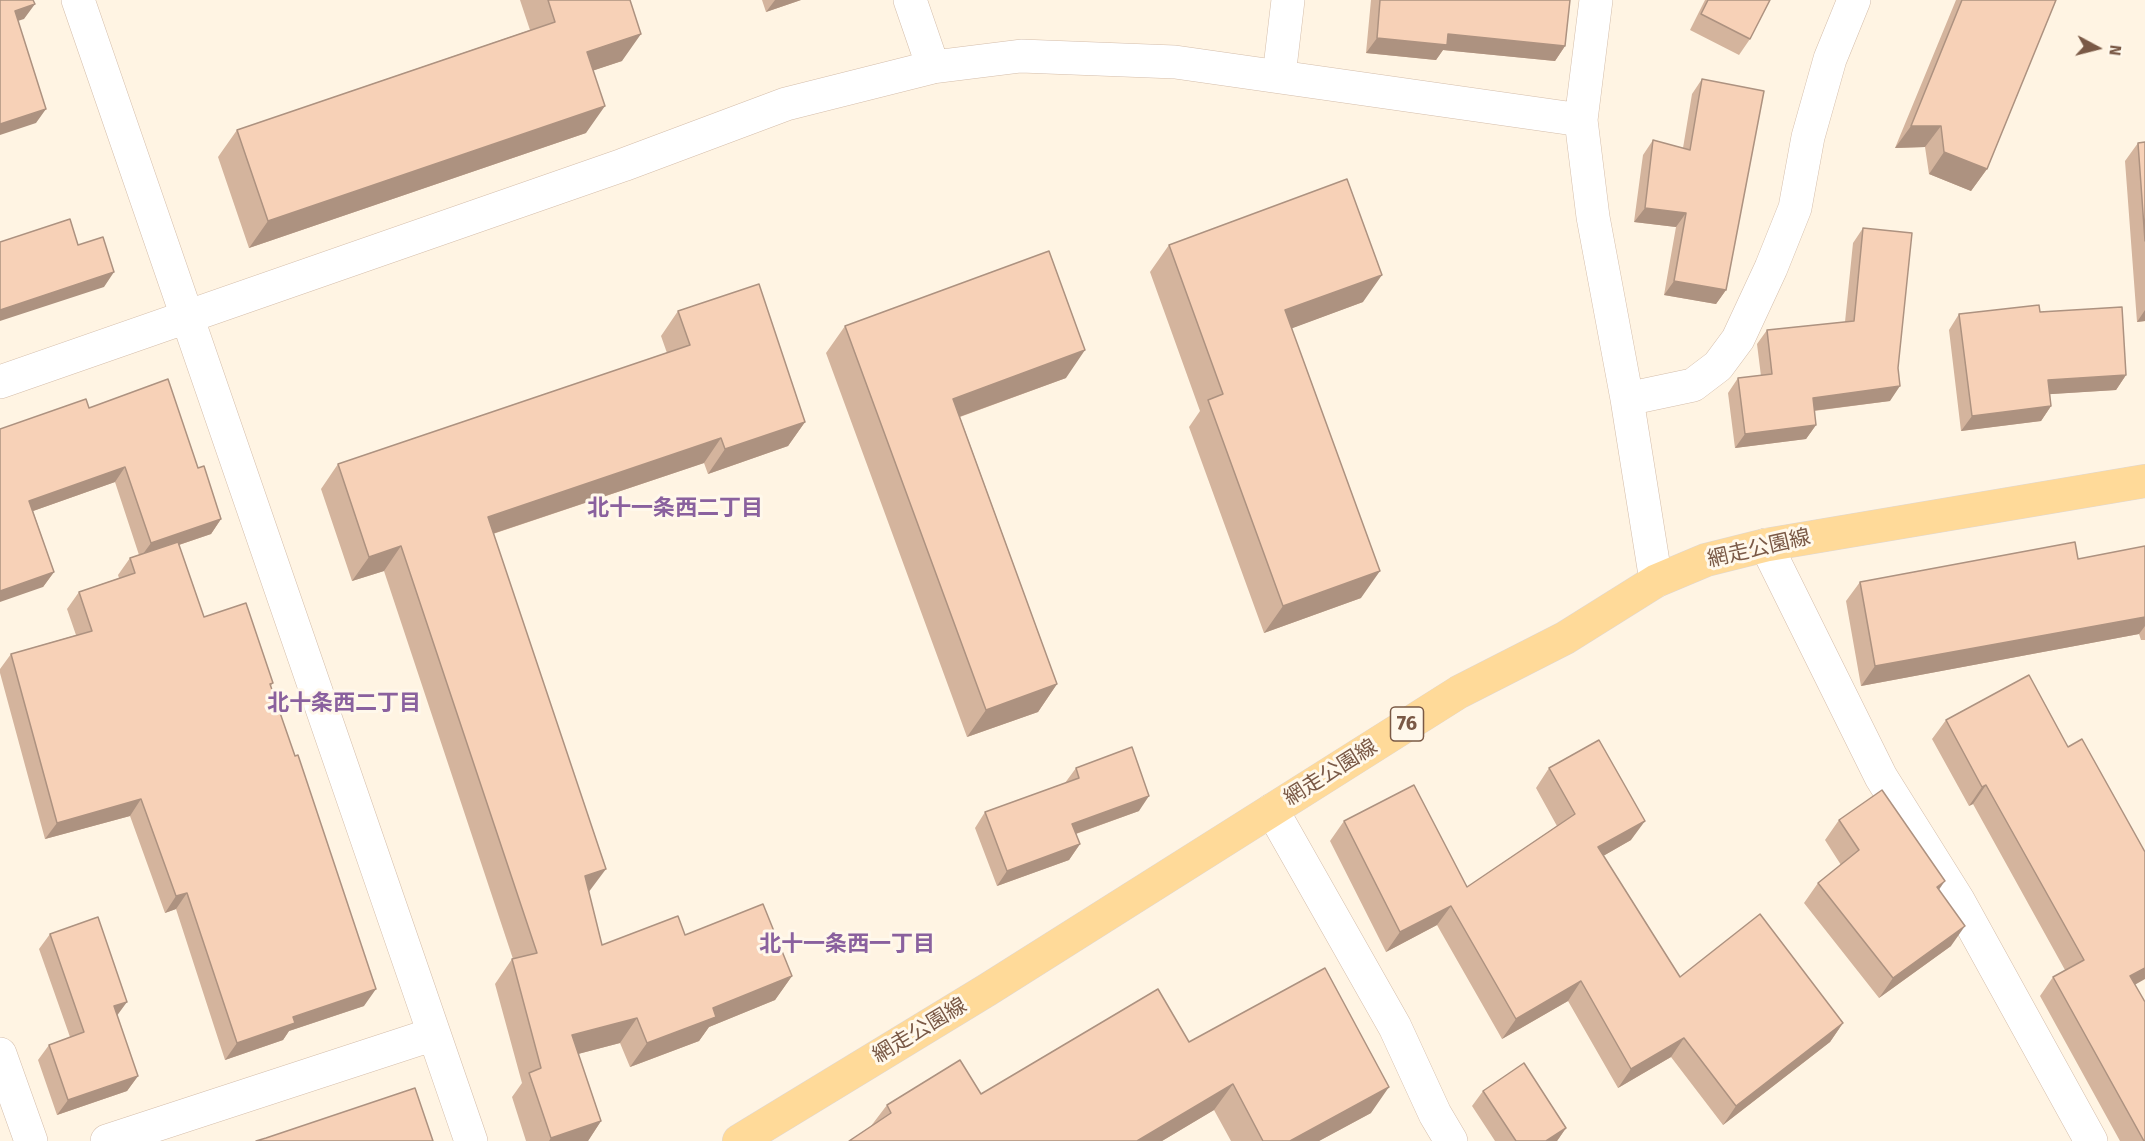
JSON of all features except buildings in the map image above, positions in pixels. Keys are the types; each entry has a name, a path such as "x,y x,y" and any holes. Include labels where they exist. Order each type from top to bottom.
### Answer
{"main road":[{"name":"網走公園線","path":"739,1141 1459,692 1564,638 1656,581 1706,560 1766,545 2145,481"}],"street":[{"path":"78,0 471,1141"},
{"path":"910,0 933,67"},
{"path":"1279,76 1288,0"},
{"path":"1596,0 1581,120 1593,217 1627,399 1656,581"},
{"path":"1627,399 1693,385 1718,366 1738,339 1771,268 1795,208 1811,126 1830,59 1854,0"},
{"path":"0,382 623,165 786,104 933,67 1021,56 1175,62 1581,120"},
{"path":"1766,545 1881,777 1958,900 2091,1141"},
{"path":"1272,810 1395,1027 1451,1141"},
{"path":"107,1141 434,1034"},
{"path":"0,1054 31,1141"}],"district":[{"name":"北十一条西二丁目","path":"675,509"},
{"name":"北十条西二丁目","path":"344,704"},
{"name":"北十一条西一丁目","path":"847,945"}]}
